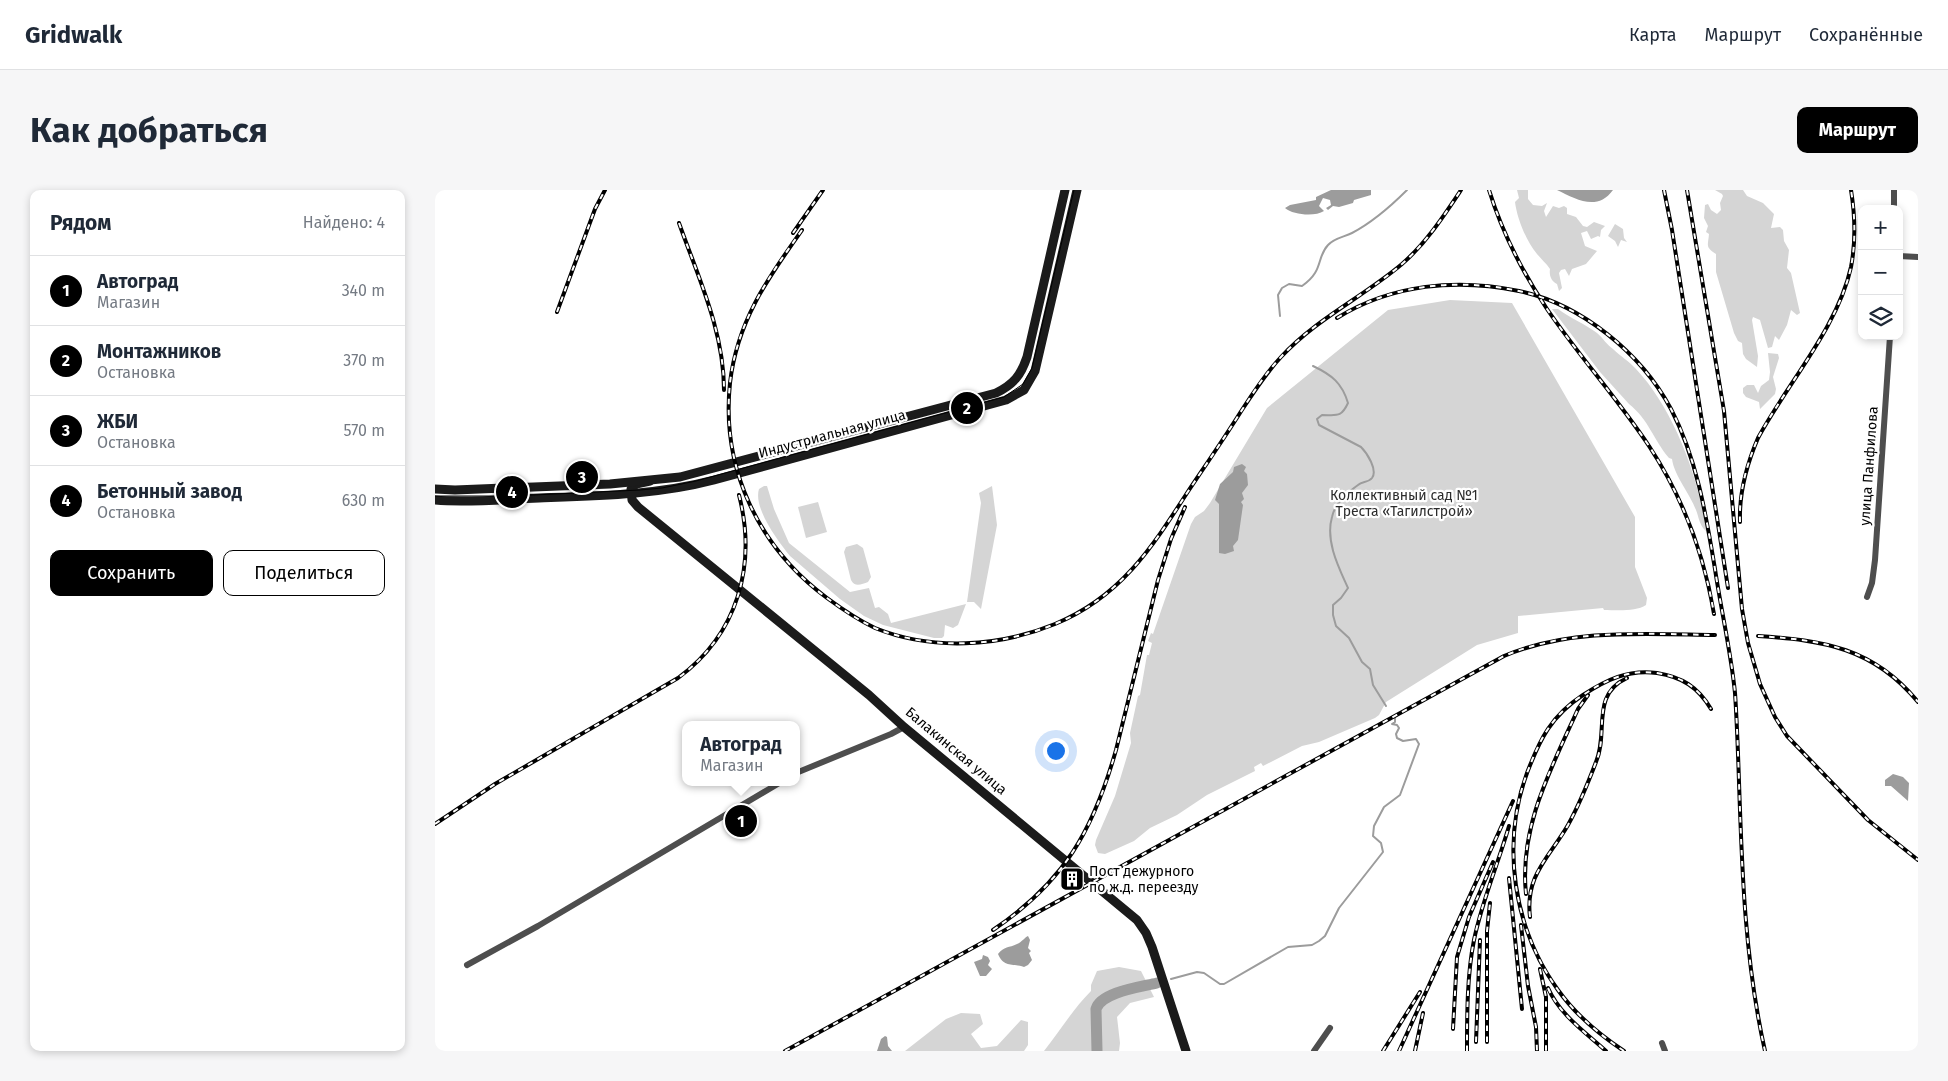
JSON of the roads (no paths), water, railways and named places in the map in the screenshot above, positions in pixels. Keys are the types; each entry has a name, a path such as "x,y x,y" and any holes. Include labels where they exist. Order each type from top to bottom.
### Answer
{"main road":[{"name":"Индустриальная улица","path":"435,489 455,490 650,481 680,477 977,399 996,392 1009,385 1021,372 1027,357 1065,190"},
{"name":"Индустриальная улица","path":"435,500 630,494 672,490 1007,400 1027,386 1035,371 1077,190"},
{"path":"630,494 634,485 650,481"},
{"path":"646,493 645,504 648,515"},
{"name":"Балакинская улица","path":"630,494 635,504 648,515 861,689 1137,920 1146,933 1152,947 1186,1051"}],"street":[{"path":"1894,190 1894,205"},
{"path":"1903,256 1918,257"},
{"name":"улица Панфилова","path":"1867,597 1872,583 1875,560 1890,340"},
{"path":"800,772 891,734 904,726"},
{"path":"467,965 538,926 774,786"},
{"path":"1315,1051 1331,1028"},
{"path":"1662,1043 1665,1051"}],"waterway":[{"path":"1280,316 1278,295 1282,288 1289,284 1302,286 1314,275 1324,250 1330,243 1367,224 1407,190"},
{"path":"1313,366 1335,380 1343,390 1348,403 1338,415 1322,415 1317,419 1319,425 1361,447 1373,466 1372,478 1360,484 1346,495 1336,507 1332,517 1330,535 1334,554 1348,588 1333,605 1333,615 1336,626 1349,638 1362,662 1370,669 1373,685 1386,706"},
{"path":"1171,979 1197,972 1204,973 1220,984 1224,984 1288,947 1312,945 1325,936 1339,908 1383,852 1381,843 1373,836 1374,826 1384,807 1400,795 1419,744 1416,739 1403,741 1397,738 1396,734 1399,728 1397,725 1392,724 1395,722 1395,718"},
{"path":"1097,1051 1096,1009 1099,1003 1113,994 1157,983"}],"tram line":[{"path":"435,496 512,496 662,488 696,481 1004,397 1023,384 1032,368 1074,190"}],"railway":[{"path":"557,312 595,209 605,190"},
{"path":"793,233 823,190"},
{"path":"802,230 777,265 756,301 739,340 734,361 730,383 729,415 732,445 739,475 749,503 781,555 803,578 850,614 875,628 897,635 942,643 965,643 1011,638 1055,624 1078,613 1116,585 1147,552 1254,391 1275,363 1309,331 1387,276 1411,256 1434,229 1461,190"},
{"path":"1489,190 1507,237 1538,295 1559,326 1637,428 1672,485 1698,548 1714,614"},
{"path":"1664,190 1672,230 1728,588"},
{"path":"1687,190 1724,411 1742,609 1748,643 1760,684 1775,717 1787,736 1868,820 1918,860"},
{"path":"1740,522 1744,479 1758,438 1824,333 1844,289 1851,267 1854,248 1854,218 1851,190"},
{"path":"679,223 715,325 723,368 724,390"},
{"path":"1337,318 1380,298 1402,291 1425,287 1472,285 1519,291 1565,307 1607,334 1626,350 1643,369 1671,409 1688,448 1699,488 1708,528 1731,662 1736,704 1746,917 1753,984 1765,1051"},
{"path":"435,824 495,784 678,678 699,660 715,641 728,619 738,596 743,572 745,547 744,521 739,495"},
{"path":"993,930 1018,912 1057,873 1073,852 1097,806 1116,750 1158,580 1171,539 1185,507"},
{"path":"785,1051 1504,656 1529,647 1581,637 1635,634 1715,635"},
{"path":"1758,636 1804,640 1846,650 1884,669 1918,702"},
{"path":"1624,1051 1588,1024 1565,999 1543,966 1531,940 1522,913 1516,885 1514,857 1515,828 1519,800 1527,773 1548,729 1572,703 1609,680 1627,674 1646,672 1674,677 1695,689 1711,709"},
{"path":"1530,917 1529,902 1535,878 1572,817 1596,762 1600,750 1604,704 1608,694 1616,685 1627,678"},
{"path":"1526,894 1525,869 1527,845 1539,799 1578,709 1588,695"},
{"path":"1399,1051 1513,801"},
{"path":"1467,1051 1467,1009 1474,940 1481,911 1509,826"},
{"path":"1453,1029 1457,957 1469,917 1493,862"},
{"path":"1509,878 1522,1009"},
{"path":"1487,1042 1487,931 1490,903"},
{"path":"1521,925 1528,986 1536,1027 1537,1051"},
{"path":"1476,1042 1480,940"},
{"path":"1540,969 1546,997 1546,1051"},
{"path":"1548,988 1566,1015 1606,1051"},
{"path":"1383,1051 1420,992"},
{"path":"1415,1051 1423,1013"}],"place":[{"name":"Монтажников","path":"967,408"},
{"name":"ЖБИ","path":"582,477"},
{"name":"Бетонный завод","path":"512,492"},
{"name":"Автоград","path":"741,821"},
{"name":"Пост дежурного по ж.д. переезду","path":"1072,879"}],"park label":[{"name":"Коллективный сад №1 Треста «Тагилстрой»","path":"1404,504"}]}
